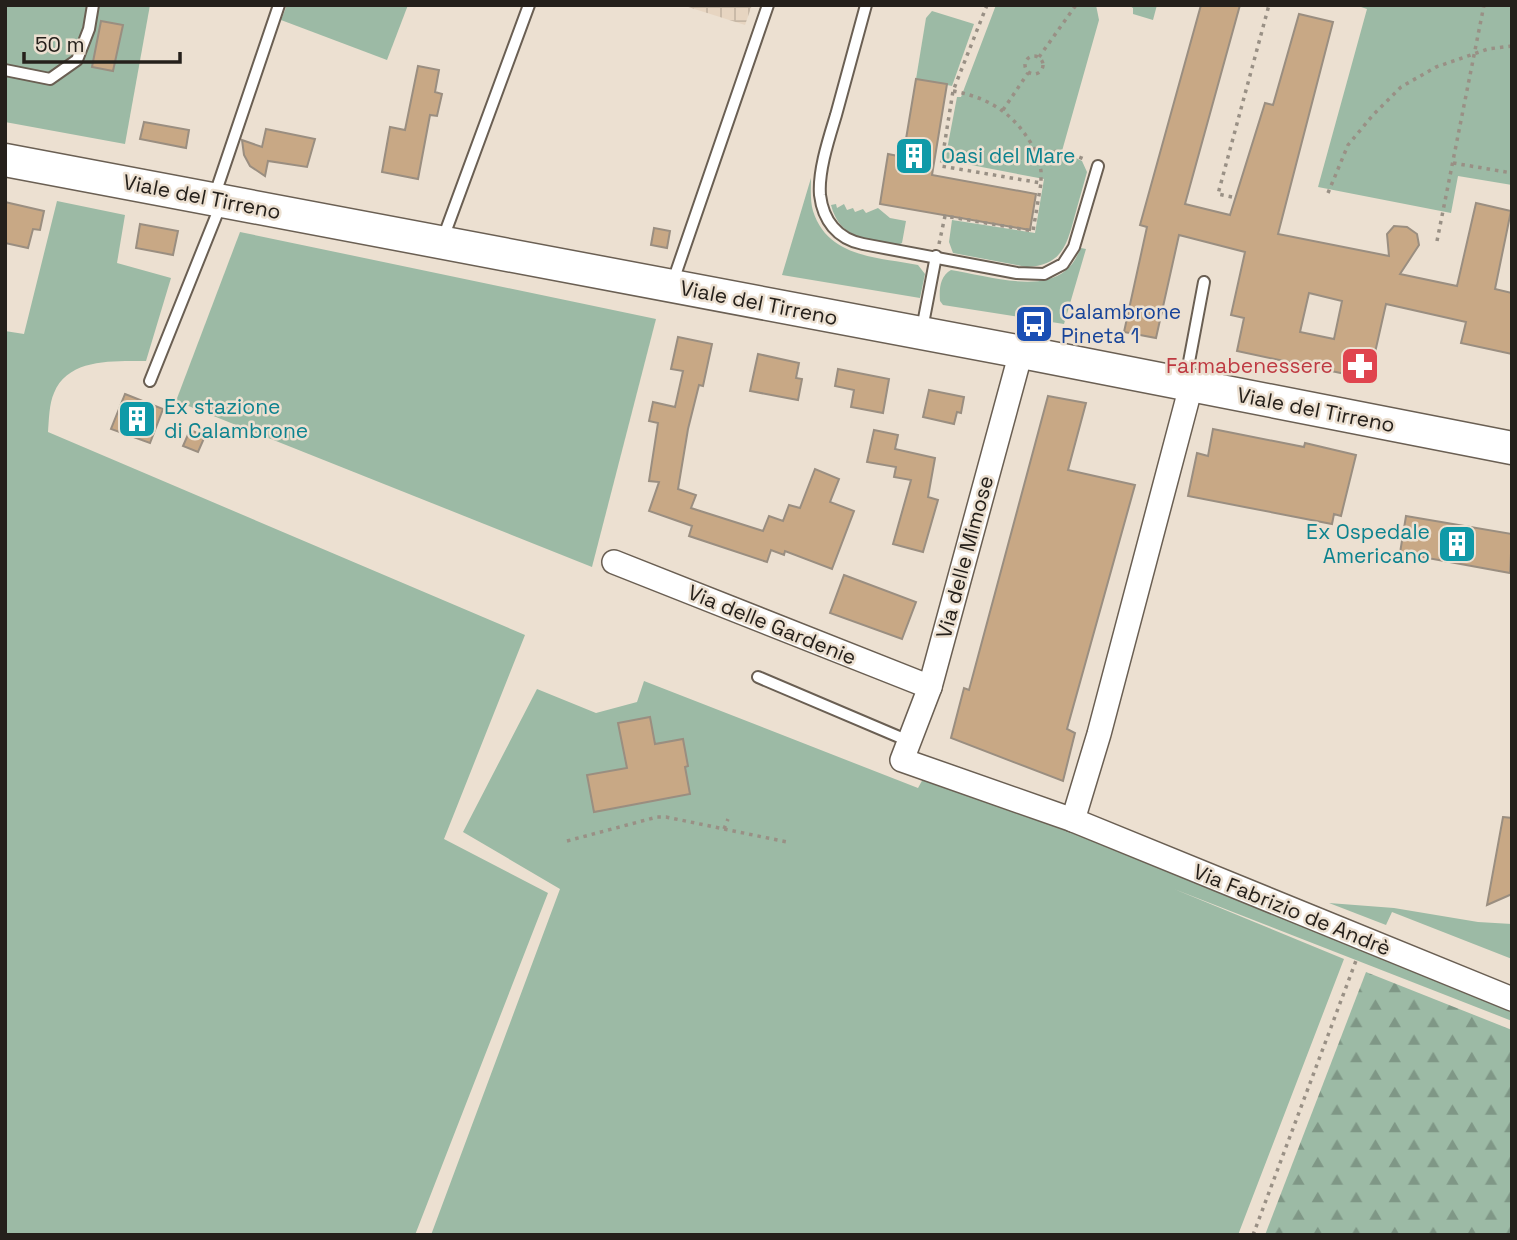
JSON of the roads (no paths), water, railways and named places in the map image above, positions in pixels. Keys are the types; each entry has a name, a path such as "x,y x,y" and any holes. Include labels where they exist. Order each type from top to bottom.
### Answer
{"main road":[{"name":"Viale del Tirreno","path":"5,160 922,333 1512,448"}],"street":[{"name":"Via delle Mimose","path":"906,751 930,687 1021,352"},
{"path":"1073,820 1102,721 1188,385"},
{"name":"Via delle Gardenie","path":"614,562 930,687"},
{"name":"Via Fabrizio de Andrè","path":"906,751 1512,999"}],"lane":[{"path":"5,71 50,79 77,60 89,30 93,5"},
{"path":"150,382 218,200 279,5"},
{"path":"441,243 529,5"},
{"path":"671,287 768,5"},
{"path":"866,5 825,152 820,194 827,219 839,235 850,241 1028,274 1044,274 1063,264 1074,247 1098,166"},
{"path":"922,333 936,257"},
{"path":"1188,385 1204,282"},
{"path":"758,677 906,751"}],"place":[{"name":"Oasi del Mare","path":"914,156"},
{"name":"Calambrone Pineta 1","path":"1034,324"},
{"name":"Farmabenessere","path":"1360,366"},
{"name":"Ex stazione di Calambrone","path":"137,419"},
{"name":"Ex Ospedale Americano","path":"1457,544"}]}
